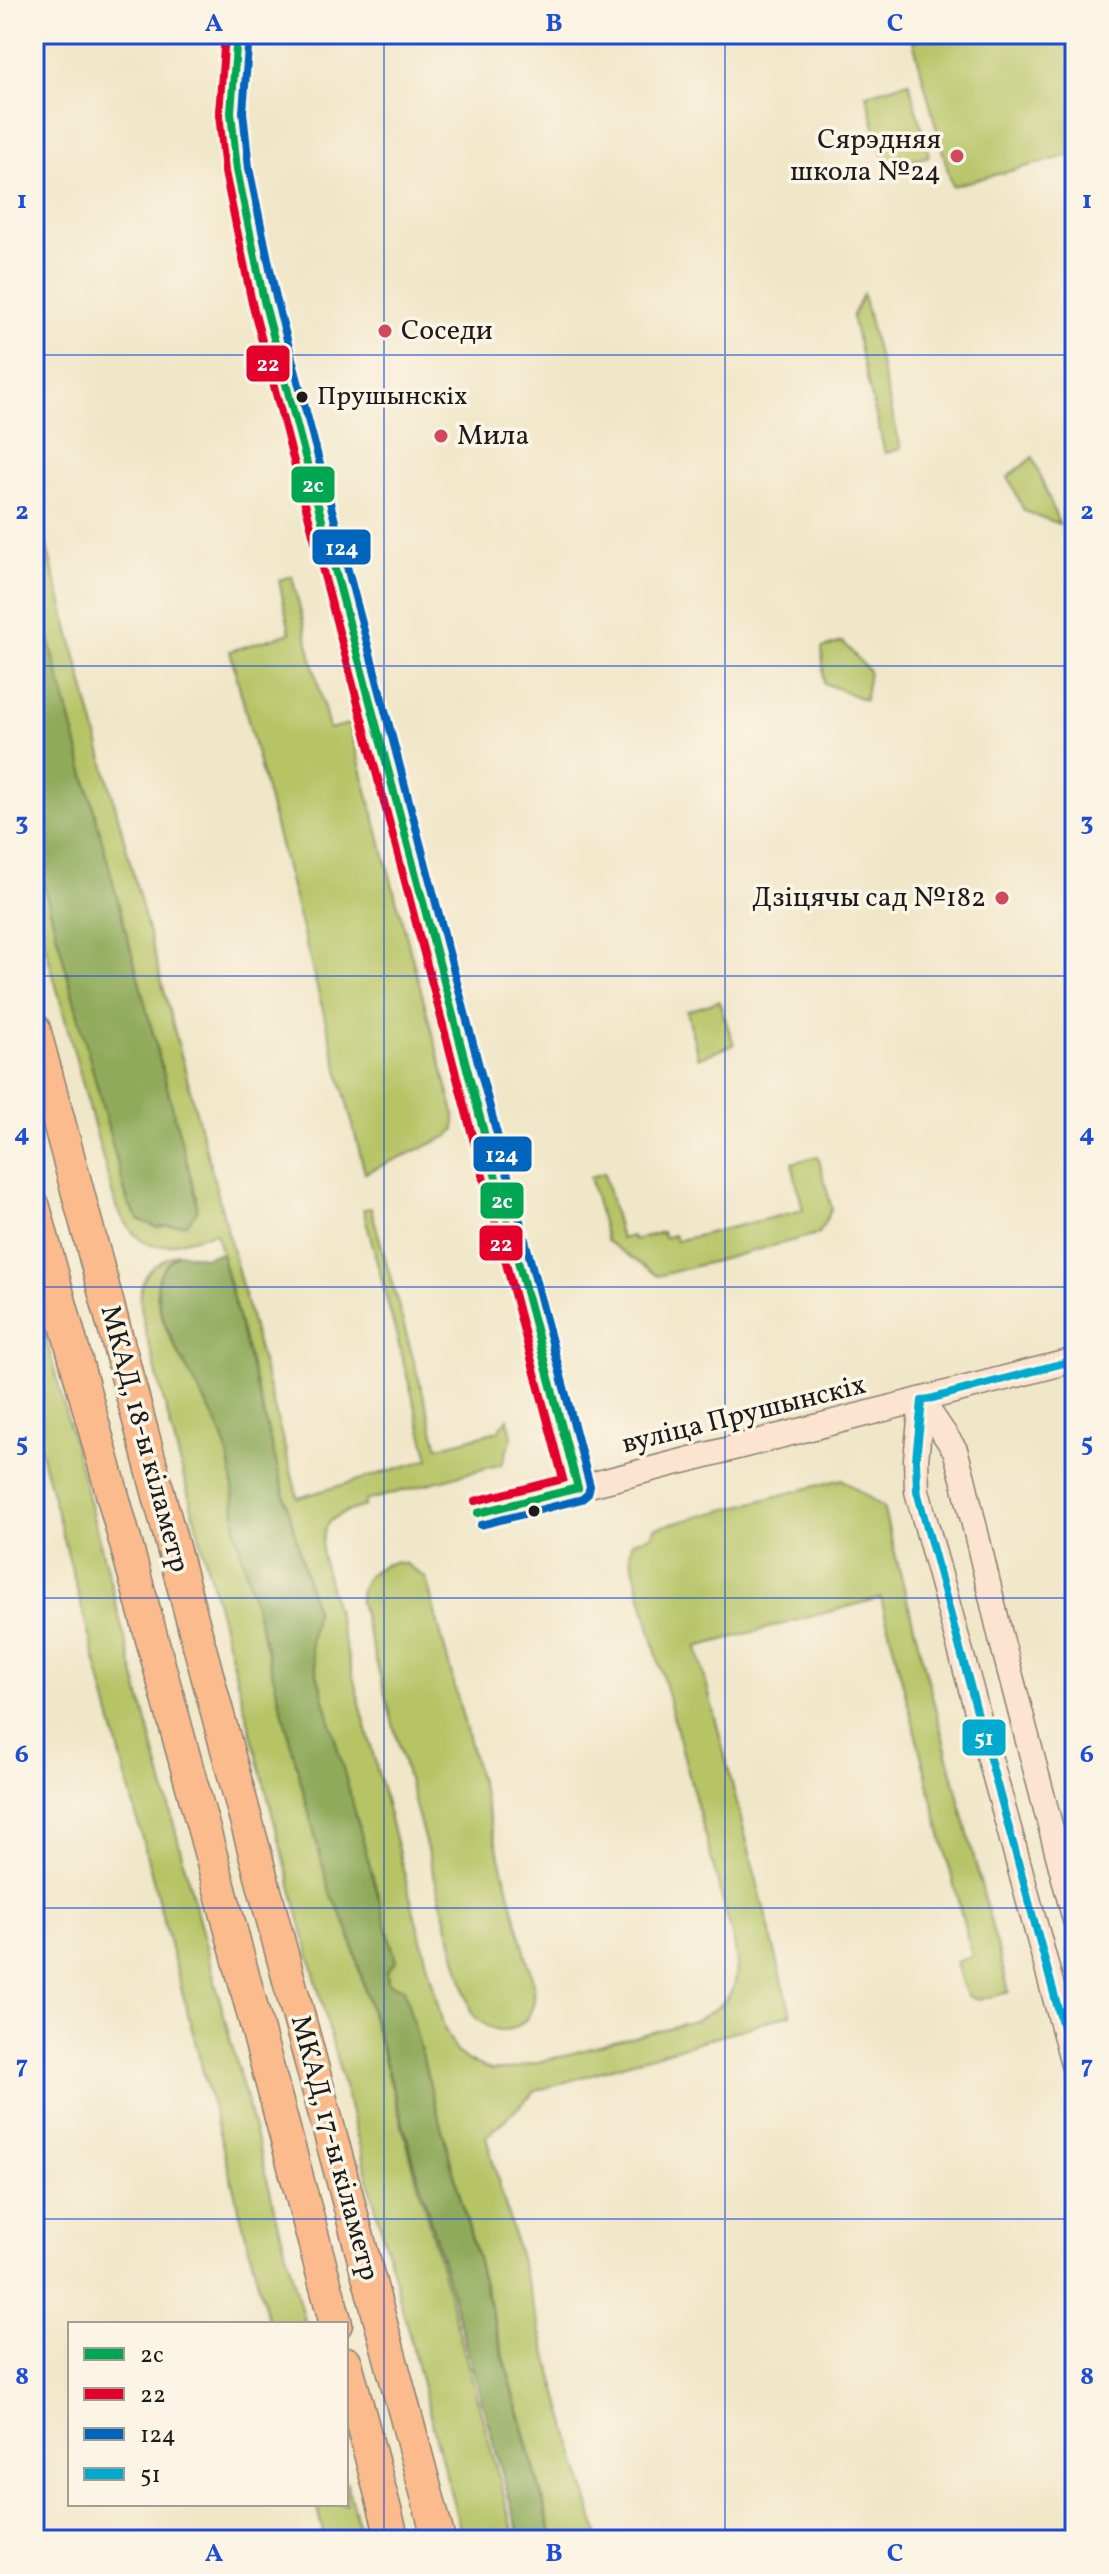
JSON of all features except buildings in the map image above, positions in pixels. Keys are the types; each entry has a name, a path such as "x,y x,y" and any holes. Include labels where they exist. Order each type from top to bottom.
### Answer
{"highway":[{"name":"МКАД, 18-ы кіламетр","path":"34,1029 254,1849"},
{"name":"МКАД, 18-ы кіламетр","path":"34,1207 213,1863"},
{"name":"МКАД, 17-ы кіламетр","path":"254,1849 439,2540"},
{"name":"МКАД, 17-ы кіламетр","path":"213,1863 335,2322"},
{"path":"348,2371 393,2540"}],"street":[{"name":"вуліца Прушынскіх","path":"237,34 231,112 237,170 261,287 578,1488 1075,1360"},
{"path":"922,1401 955,1450 1075,1920"},
{"path":"922,1401 916,1459 917,1491 1075,2071"}],"green space":[{"path":"940,34 1075,34 1075,154 952,186 913,41"},
{"path":"909,82 929,156 886,168 866,94"},
{"path":"863,294 901,449 885,453 852,317"},
{"path":"1033,457 1059,524 1024,511 1008,477"},
{"path":"34,498 298,1498 429,1459 363,1209 371,1208 438,1447 498,1431 508,1418 512,1437 502,1464 365,1501 365,1506 331,1521 322,1544 322,1556 444,2028 457,2052 468,2061 492,2070 508,2070 694,2021 725,2001 735,1984 735,1947 630,1555 632,1542 651,1536 655,1528 842,1479 883,1507 1009,1992 976,1999 971,1998 963,1987 956,1962 972,1956 881,1598 697,1647 791,2014 536,2091 486,2137 599,2540 554,2540 404,1990 388,1983 387,1971 395,1961 312,1655 315,1610 216,1233 170,1245 148,1244 127,1225 116,1207 34,904 34,849 128,1203 196,1197 34,582"},
{"path":"292,576 329,729 349,724 455,1116 455,1129 449,1136 365,1173 230,651 290,633 279,580"},
{"path":"34,582 196,1197 197,1211 187,1224 156,1227 139,1220 128,1203 34,849"},
{"path":"843,642 869,671 865,700 824,683 822,648"},
{"path":"719,1001 734,1045 698,1058 687,1011"},
{"path":"818,1156 832,1209 818,1234 658,1276 607,1241 590,1177 604,1173 621,1239 632,1236 634,1240 662,1232 664,1238 674,1235 676,1241 803,1210 792,1163"},
{"path":"178,1253 166,1267 158,1284 157,1296 162,1316 226,1447 236,1533 329,1889 348,1929 516,2540 463,2540 146,1333 141,1305 142,1284 153,1267"},
{"path":"178,1253 205,1257 221,1253 315,1610 312,1655 396,1961 387,1971 388,1983 404,1989 553,2540 521,2540 348,1929 329,1890 236,1533 226,1447 161,1311 158,1290 161,1272"},
{"path":"34,1292 304,2322 268,2322 34,1425"},
{"path":"394,1562 406,1564 426,1578 534,1986 530,2013 514,2028 493,2028 471,2012 360,1602 362,1587 369,1575"},
{"path":"348,2488 362,2540 325,2540 316,2506 348,2506"}],"transit line":[{"name":"22","path":"225,34 219,113 225,172 252,303 563,1479 475,1501"},
{"name":"2с","path":"237,34 231,112 237,170 264,301 578,1488 478,1513"},
{"name":"124","path":"249,35 243,112 249,168 276,298 590,1486 588,1494 582,1499 481,1525"},
{"name":"51","path":"922,1401 1075,1360"},
{"name":"51","path":"922,1401 916,1459 917,1491 1075,2071"}],"place":[{"name":"Сярэдняя школа №24","path":"957,156"},
{"name":"Соседи","path":"385,331"},
{"name":"Прушынскіх","path":"302,397"},
{"name":"Мила","path":"441,436"},
{"name":"Дзіцячы сад №182","path":"1002,898"}]}
